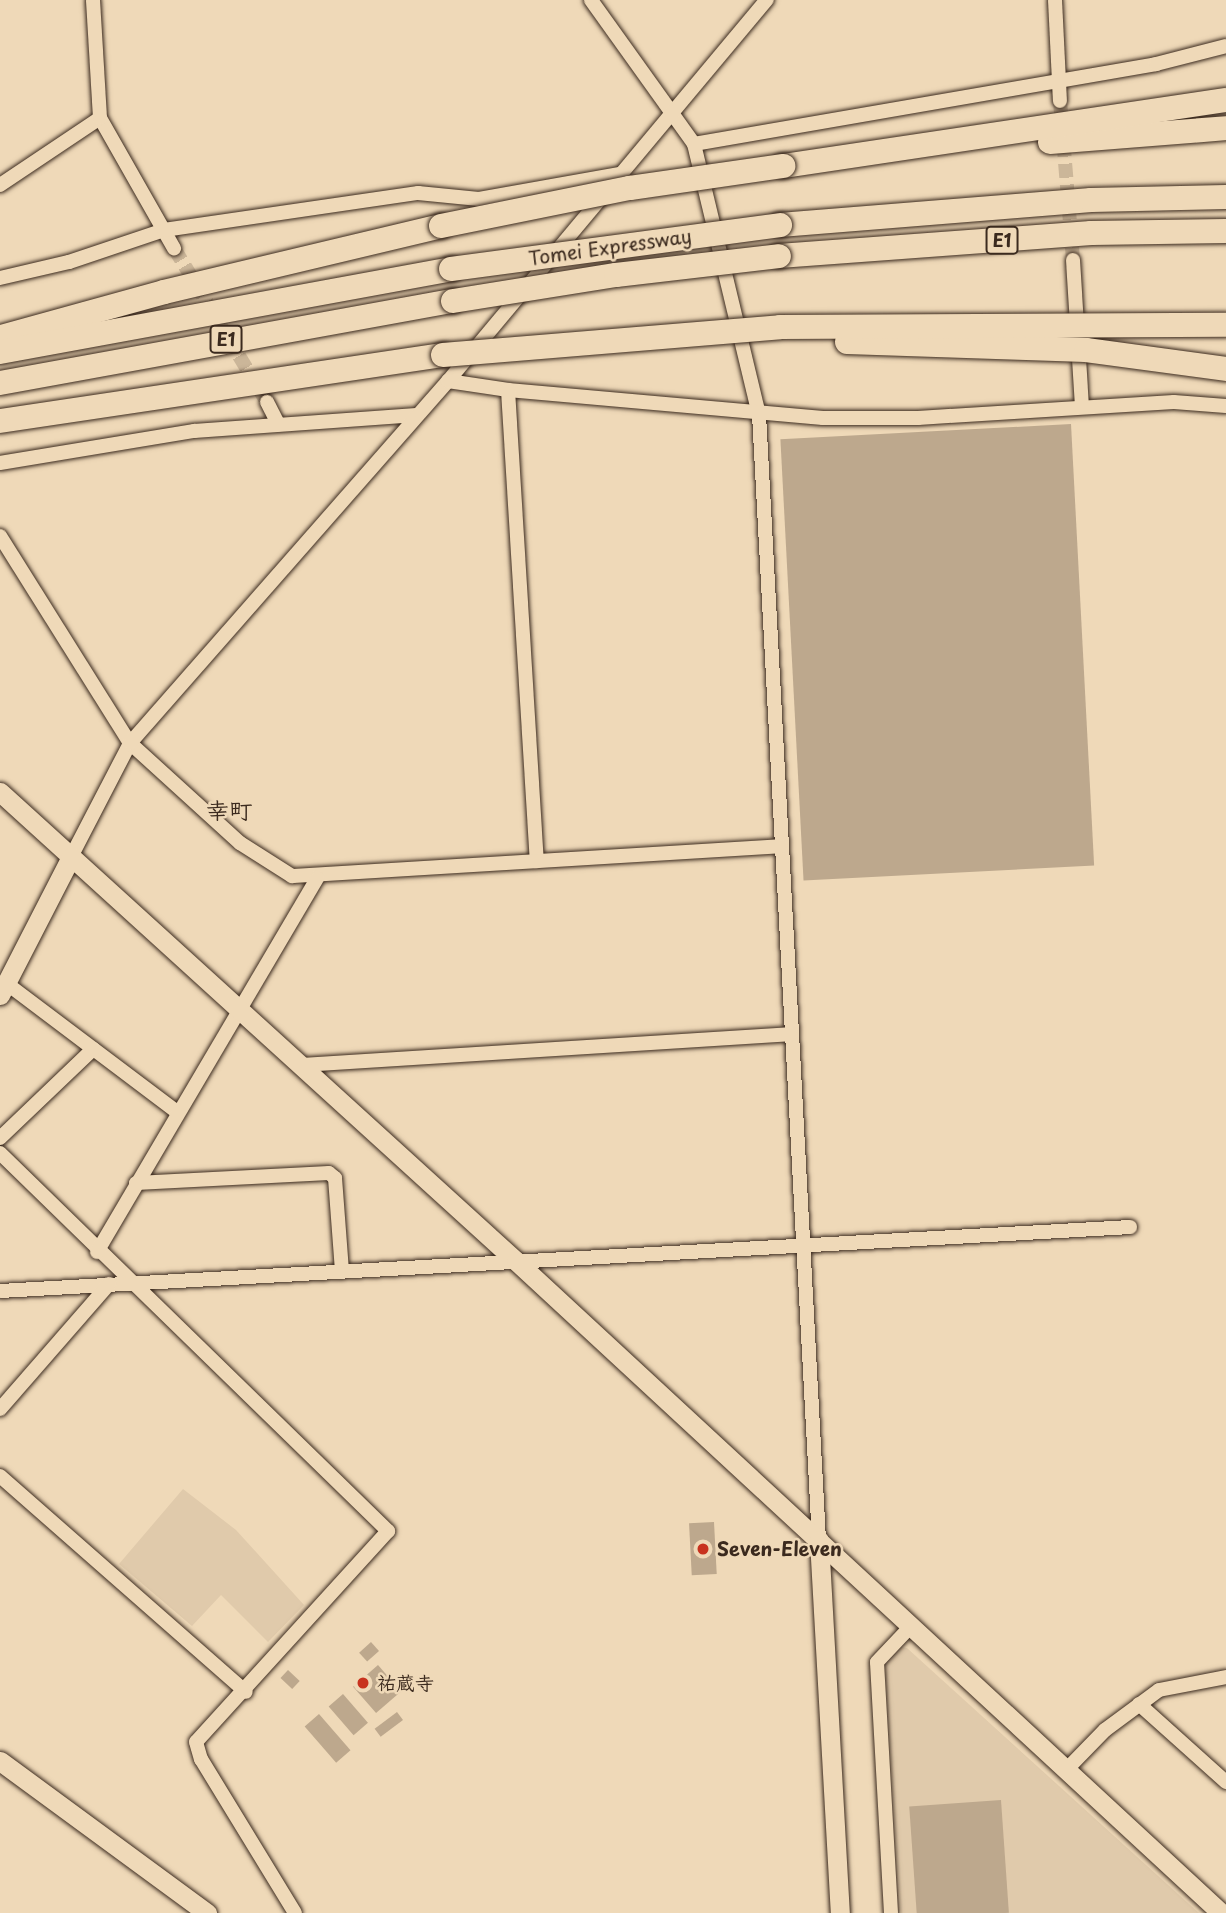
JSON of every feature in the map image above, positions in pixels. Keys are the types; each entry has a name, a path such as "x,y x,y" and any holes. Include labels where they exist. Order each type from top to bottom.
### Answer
{"highway":[{"path":"0,337 164,292 441,226 630,188 1226,100"},
{"path":"829,159 1226,128"},
{"name":"Tomei Expressway","path":"0,352 451,269 780,225 1091,200 1226,197"},
{"name":"Tomei Expressway","path":"0,383 453,301 616,275 779,256 1091,233 1226,231"},
{"path":"0,421 443,355 641,337 780,327 1226,325"},
{"path":"641,337 1087,350 1226,369"}],"street":[{"path":"93,0 100,118 174,248"},
{"path":"591,0 694,144 759,414 790,1034 806,1247 840,1913"},
{"path":"177,1112 93,1049 3,989 71,856 131,743 448,381 767,0"},
{"path":"1055,0 1060,101"},
{"path":"694,144 1156,64 1226,46"},
{"path":"0,185 100,118"},
{"path":"0,278 69,262 164,230 418,193 479,199 620,174"},
{"path":"1073,260 1082,406"},
{"path":"448,381 508,390 759,414 918,418 1174,402 1226,406"},
{"path":"508,390 537,861"},
{"path":"267,402 278,424"},
{"path":"0,463 194,431 416,415"},
{"path":"0,536 131,743 249,849 292,876 317,878 781,846"},
{"path":"0,792 516,1261 1068,1768 1221,1913"},
{"path":"97,1252 317,878"},
{"path":"301,1065 790,1034"},
{"path":"0,1138 93,1049"},
{"path":"0,1153 97,1252 388,1531 246,1692 196,1742 201,1759 295,1913"},
{"path":"136,1183 329,1173 335,1178 342,1272"},
{"path":"0,1291 1129,1227"},
{"path":"0,1409 110,1284"},
{"path":"0,1476 246,1692"},
{"path":"891,1913 877,1661 912,1625"},
{"path":"1068,1768 1139,1704 1159,1690 1226,1677"},
{"path":"1139,1704 1226,1782"},
{"path":"0,1761 206,1913"}],"shaded area":[{"path":"183,1489 236,1530 304,1605 268,1642 221,1595 192,1626 119,1564"},
{"path":"901,1647 907,1648 1199,1913 901,1913 885,1664"}],"building":[{"path":"1071,424 1094,865 804,881 780,439"},
{"name":"Seven-Eleven","path":"714,1522 717,1574 692,1575 689,1523"},
{"path":"371,1642 379,1651 367,1662 359,1653"},
{"path":"378,1665 401,1691 376,1713 353,1687"},
{"path":"288,1670 300,1681 292,1689 280,1678"},
{"path":"343,1694 368,1723 354,1735 329,1706"},
{"path":"397,1712 403,1720 381,1737 375,1729"},
{"path":"319,1714 350,1750 336,1763 305,1726"},
{"path":"1001,1800 1009,1913 917,1913 909,1806"}],"tunnel":[{"path":"1060,101 1073,260"},
{"path":"174,248 267,402"}],"place":[{"name":"Seven-Eleven","path":"703,1549"},
{"name":"祐蔵寺","path":"363,1683"}],"district":[{"name":"幸町","path":"229,810"}]}
